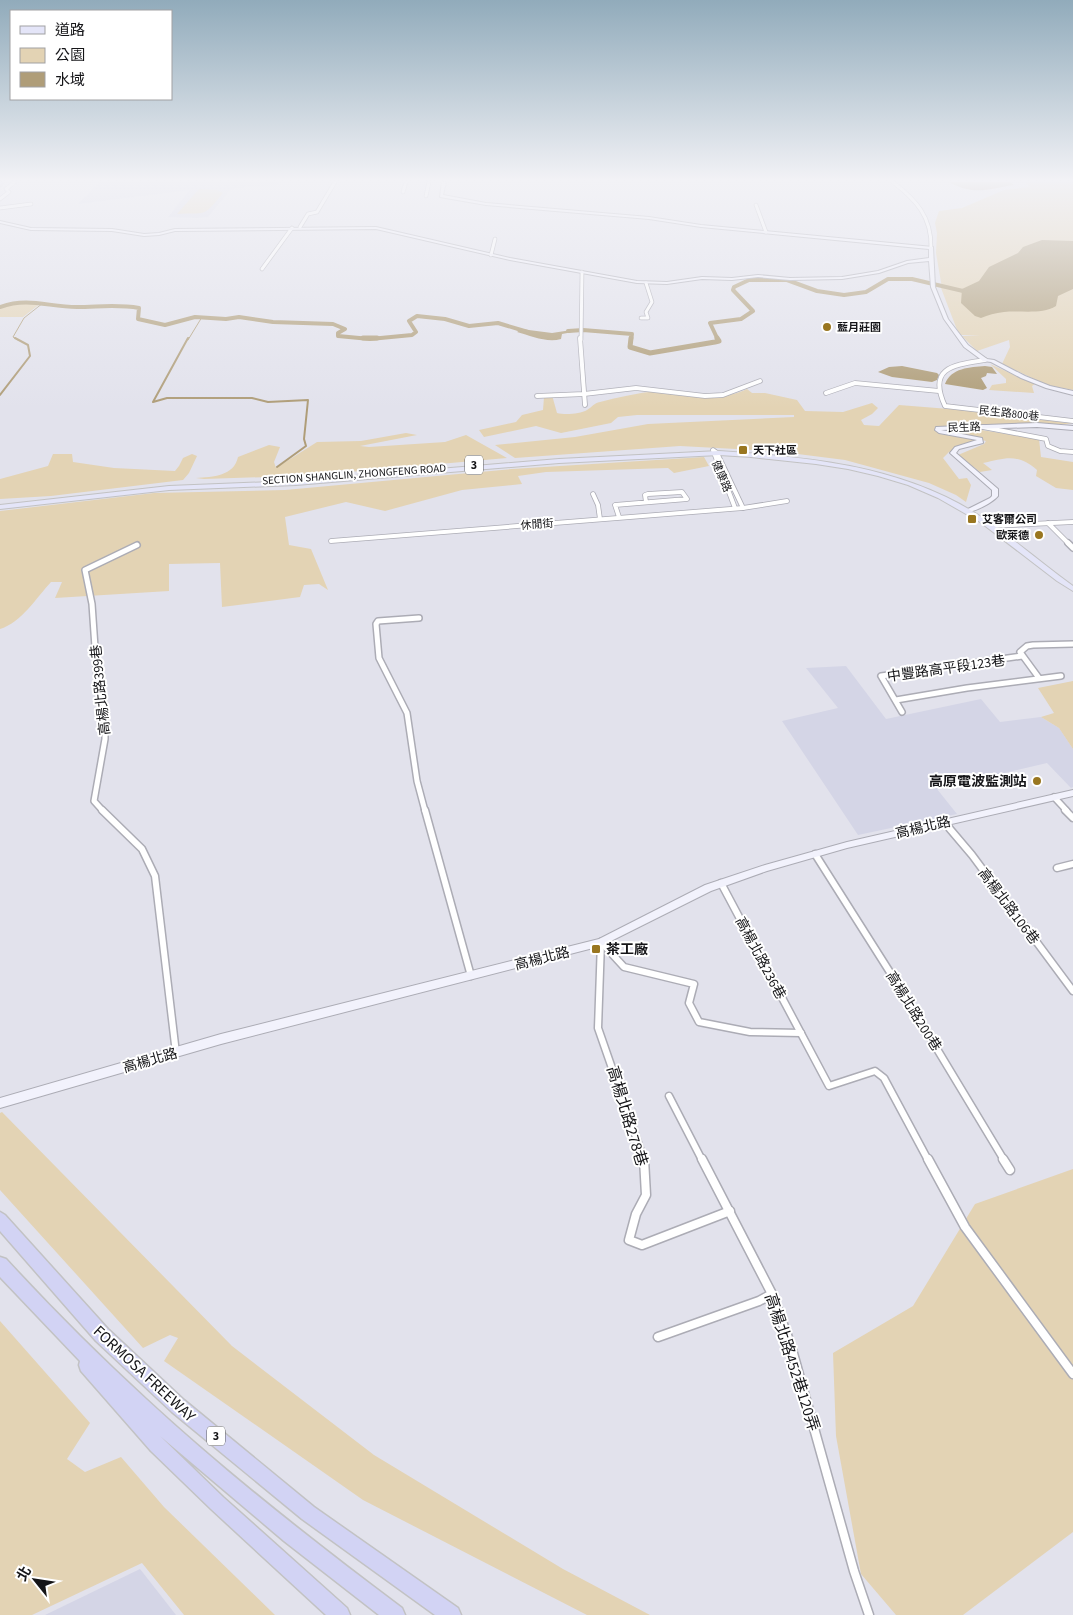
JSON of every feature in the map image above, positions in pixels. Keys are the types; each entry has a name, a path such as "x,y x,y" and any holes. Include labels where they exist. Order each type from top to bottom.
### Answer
{"highway":[{"name":"FORMOSA FREEWAY","path":"0,1220 102,1335 178,1406 308,1513 451,1615"},
{"name":"FORMOSA FREEWAY","path":"0,1265 37,1306 91,1360 174,1438 263,1513 396,1615"},
{"path":"37,1306 158,1445 217,1503 340,1615"}],"main road":[{"name":"SECTION SHANGLIN, ZHONGFENG ROAD","path":"0,507 170,488 296,483 559,461 714,452"},
{"name":"SECTION SHANGLIN, ZHONGFENG ROAD","path":"0,503 56,499 168,484 322,478 554,458 714,452 814,460 871,472 940,494 970,510"},
{"name":"3","path":"970,510 1073,584"},
{"name":"3","path":"993,526 1073,589"}],"street":[{"path":"262,269 271,257"},
{"path":"504,257 646,283 667,283 708,277 732,280 758,276 790,279 842,278 879,272 907,262 931,260 934,279 933,287 946,319 966,346 985,360"},
{"path":"582,272 580,331 582,384 585,405"},
{"path":"641,318 648,318 646,312 652,302 646,283"},
{"path":"826,393 855,383 939,391 937,382 945,371 957,365 985,360 992,361 1022,377 1048,387 1073,393"},
{"path":"537,396 584,394 636,388 714,396 737,391 760,381"},
{"name":"民生路800巷","path":"939,391 945,406 1073,421"},
{"path":"976,426 1036,436 1046,440 1048,446 1060,451 1073,452"},
{"name":"民生路","path":"970,510 992,499 995,496 995,489 953,453 956,448 980,442 980,439 945,433 937,429 976,426 1073,428"},
{"name":"健康路","path":"714,452 743,508"},
{"name":"健康路","path":"714,452 735,508"},
{"path":"620,518 615,505 687,499 682,492 658,493 645,495 646,502"},
{"path":"593,494 598,505 600,519"},
{"name":"休閒街","path":"331,541 743,508 787,501"},
{"path":"993,526 1073,522"},
{"path":"1048,523 1073,548"},
{"name":"高楊北路399巷","path":"137,545 85,570 92,604 97,676 104,710 105,739 94,801 142,849 155,876 176,1053"},
{"path":"419,618 378,621 376,624 378,658 399,694 406,713 417,781 471,976"},
{"name":"中豐路高平段123巷","path":"902,712 881,676 1021,654 1027,646 1033,645 1073,644"},
{"path":"1021,654 1039,678"},
{"path":"896,700 1061,676"},
{"name":"高楊北路","path":"1,1102 221,1039 601,942 721,883 815,854 1073,793"},
{"path":"1054,797 1073,818"},
{"name":"高楊北路106巷","path":"944,822 972,856 1073,991"},
{"name":"高楊北路200巷","path":"815,854 905,996 1010,1170"},
{"path":"1057,868 1073,864"},
{"name":"高楊北路236巷","path":"721,883 829,1086 875,1071 884,1078 965,1227 1073,1374"},
{"path":"601,942 624,967 694,984 689,1004 699,1022 769,1035 801,1033"},
{"name":"高楊北路278巷","path":"601,942 598,1028 645,1162 646,1194 636,1214 628,1240 642,1245 730,1211"},
{"name":"高楊北路452巷120弄","path":"669,1096 772,1294 791,1346 854,1571 869,1615"},
{"path":"658,1337 759,1301 772,1294"}],"shaded area":[{"path":"846,666 886,719 981,699 1000,722 1041,717 1059,728 1073,749 1073,787 1071,788 1047,763 937,789 957,814 858,835 782,721 838,708 806,668"},
{"path":"140,1569 176,1615 45,1615"}],"green space":[{"path":"937,257 1073,257 1073,390 1047,385 1002,364 1010,347 1009,340 977,351 962,336 980,335 959,335 942,288"},
{"path":"41,303 23,317 0,317 0,309 12,304"},
{"path":"990,364 1035,384 1032,386 1034,393 989,390 992,385 1006,383 1006,379"},
{"path":"747,389 752,393 765,393 797,400 805,411 843,412 872,403 878,408 861,420 864,425 879,426 899,405 987,412 1014,419 1034,418 1073,424 993,425 937,429 940,434 974,439 975,443 949,452 943,458 959,479 967,478 971,485 966,502 956,495 929,483 845,460 774,451 680,446 515,458 495,445 575,437 648,424 794,417 794,415 637,415 618,417 611,423 561,433 536,426 484,437 479,430 516,422 522,415 543,410 544,397 552,395 557,413 568,414 584,411 595,404 621,397 657,391 722,396"},
{"path":"975,429 1039,439 1041,457 1073,462 1073,490 1056,488 1036,476 1037,470 1024,461 1017,459 1011,458 983,463 992,470 980,472 958,455 984,444 986,441 944,431"},
{"path":"406,433 417,435 360,446 445,442 466,435 507,458 349,472 346,470 333,471 330,475 196,478 227,472 236,463 238,457 269,445 280,447 274,462 276,468 317,442 361,441"},
{"path":"53,454 72,454 73,462 114,468 175,471 183,458 192,454 197,456 189,473 183,480 51,496 0,499 0,479 48,466"},
{"path":"704,457 709,466 674,473 668,468 546,472 518,476 522,484 462,490 385,511 346,502 285,517 289,545 311,549 328,590 319,584 304,585 300,597 222,607 220,563 169,564 169,591 55,598 62,582 51,582 22,615 8,626 0,629 0,511 154,493 285,490 512,469"},
{"path":"1073,681 1073,749 1059,728 1041,717 1054,713 1038,688"},
{"path":"2,1112 232,1346 374,1455 563,1569 650,1615 587,1615 363,1500 164,1361 178,1338 170,1335 143,1348 0,1190 0,1113"},
{"path":"1073,1169 1073,1532 963,1615 896,1615 861,1574 836,1436 833,1353 913,1306 975,1204"},
{"path":"0,1321 90,1423 67,1459 85,1472 121,1457 164,1507 275,1615 184,1615 142,1563 32,1615 0,1615"}],"water":[{"path":"1009,257 1073,257 1073,289 1058,296 1056,306 1050,309 1030,312 1004,312 981,318 975,316 961,303 962,289 979,281 989,267"},
{"path":"521,329 552,333 578,329 578,331 562,334 561,339 550,340 517,332"},
{"path":"902,366 939,375 937,380 932,382 892,377 878,372 889,367"},
{"path":"992,367 997,374 987,373 986,376 981,378 987,388 983,390 945,384 952,375 962,369"}],"waterway":[{"path":"717,338 710,323 741,319 753,311 733,290 734,287 749,280 787,280 817,291 844,295 866,292 888,279 912,279 963,291 971,291"},
{"path":"0,307 20,303 67,307 131,307 139,308 138,319 165,325 195,317 226,319 239,317 273,322 333,324 345,329 338,333 338,336 370,339 412,335 416,332 409,321 417,316 445,319 469,326 498,323 528,332"},
{"path":"18,340 13,337 24,318 43,303"},
{"path":"188,340 202,317"},
{"path":"568,331 583,330 632,334 631,340"},
{"path":"0,395 30,356 28,345 15,338"},
{"path":"188,338 153,402 167,398 252,398 268,402 308,400 304,439 306,446 277,467"},
{"path":"363,338 377,338"},
{"path":"631,338 630,347 650,353 719,341 717,338"}],"place":[{"name":"藍月莊園","path":"827,327"},
{"name":"天下社區","path":"743,450"},
{"name":"艾客爾公司","path":"972,519"},
{"name":"歐萊德","path":"1039,535"},
{"name":"高原電波監測站","path":"1037,781"},
{"name":"茶工廠","path":"596,949"}]}
